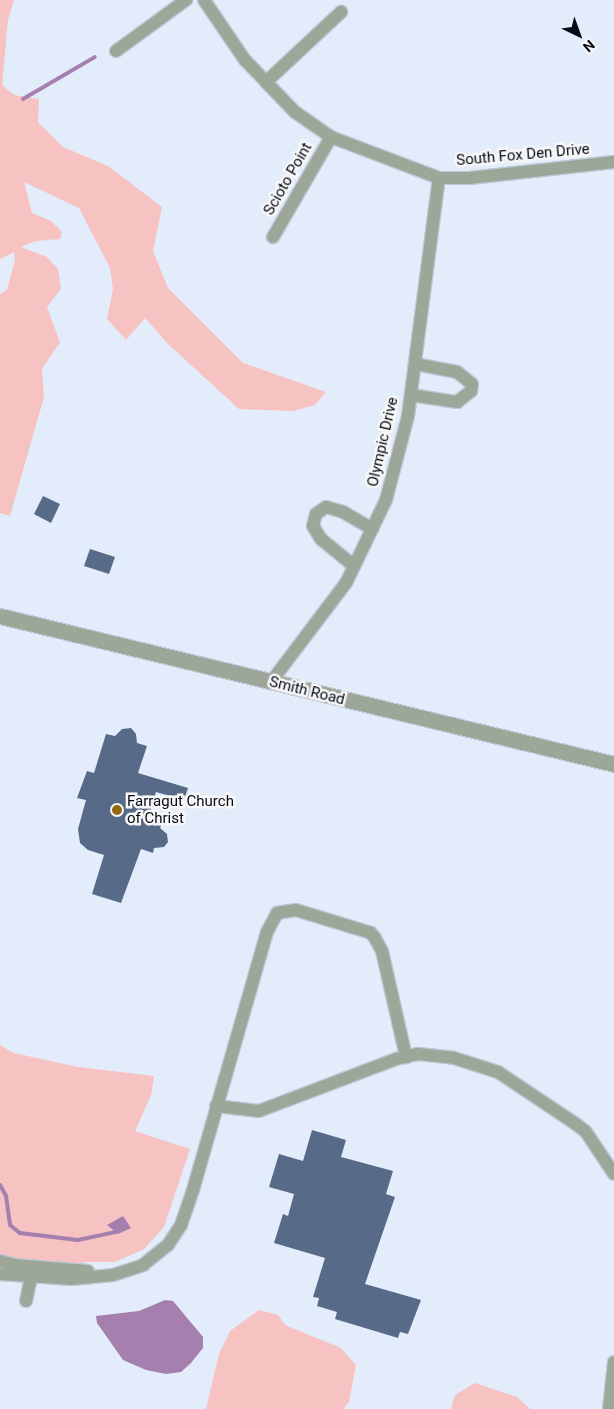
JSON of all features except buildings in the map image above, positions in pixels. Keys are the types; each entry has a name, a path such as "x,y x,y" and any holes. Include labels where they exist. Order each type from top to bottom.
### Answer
{"street":[{"path":"116,51 186,0"},
{"name":"South Fox Den Drive","path":"204,0 246,60 266,82 295,112 331,137 439,178 470,178 614,162"},
{"path":"266,82 341,12"},
{"name":"Scioto Point","path":"274,237 331,137"},
{"name":"Olympic Drive","path":"271,682 346,583 386,500 411,395 439,178"},
{"path":"411,395 457,402 471,391 472,384 457,372 415,364"},
{"path":"354,566 321,539 314,526 316,514 326,507 343,512 373,529"},
{"name":"Smith Road","path":"0,616 614,764"},
{"path":"0,1274 32,1272 113,1275 142,1265 168,1245 181,1225 267,932 273,919 283,911 296,910 371,933 382,951 406,1057"},
{"path":"216,1106 259,1111 406,1057 445,1057 498,1072 576,1124 586,1132 614,1174"},
{"path":"0,1261 32,1272"},
{"path":"26,1301 32,1272"},
{"path":"609,1409 614,1362"}],"shaded area":[{"path":"0,0 14,0 8,20 2,85 14,95 39,99 38,122 63,147 108,166 162,207 153,251 168,288 243,363 326,392 315,405 293,411 239,409 168,344 145,318 126,340 107,319 113,289 110,268 79,208 24,182 32,213 51,221 62,232 60,239 36,241 21,247 47,257 58,269 61,289 47,307 60,342 42,369 44,397 10,516 0,513 0,294 7,290 15,260 14,252 0,259"},
{"path":"0,1045 14,1053 78,1067 154,1076 151,1095 135,1131 190,1149 164,1227 144,1249 115,1262 83,1262 82,1267 0,1256"},
{"path":"123,1216 131,1228 118,1234 107,1225"},
{"path":"165,1300 173,1301 203,1337 203,1348 191,1363 181,1372 166,1374 146,1370 123,1360 97,1323 96,1316 139,1311"},
{"path":"259,1310 278,1315 285,1325 341,1348 356,1365 349,1402 343,1409 206,1409 219,1354 230,1331"},
{"path":"475,1383 517,1397 530,1409 451,1409 455,1395"}],"waterway":[{"path":"23,99 95,57"},
{"path":"0,1185 6,1196 10,1225 20,1233 78,1240 116,1232"}],"place":[{"name":"Farragut Church of Christ","path":"117,810"}]}
